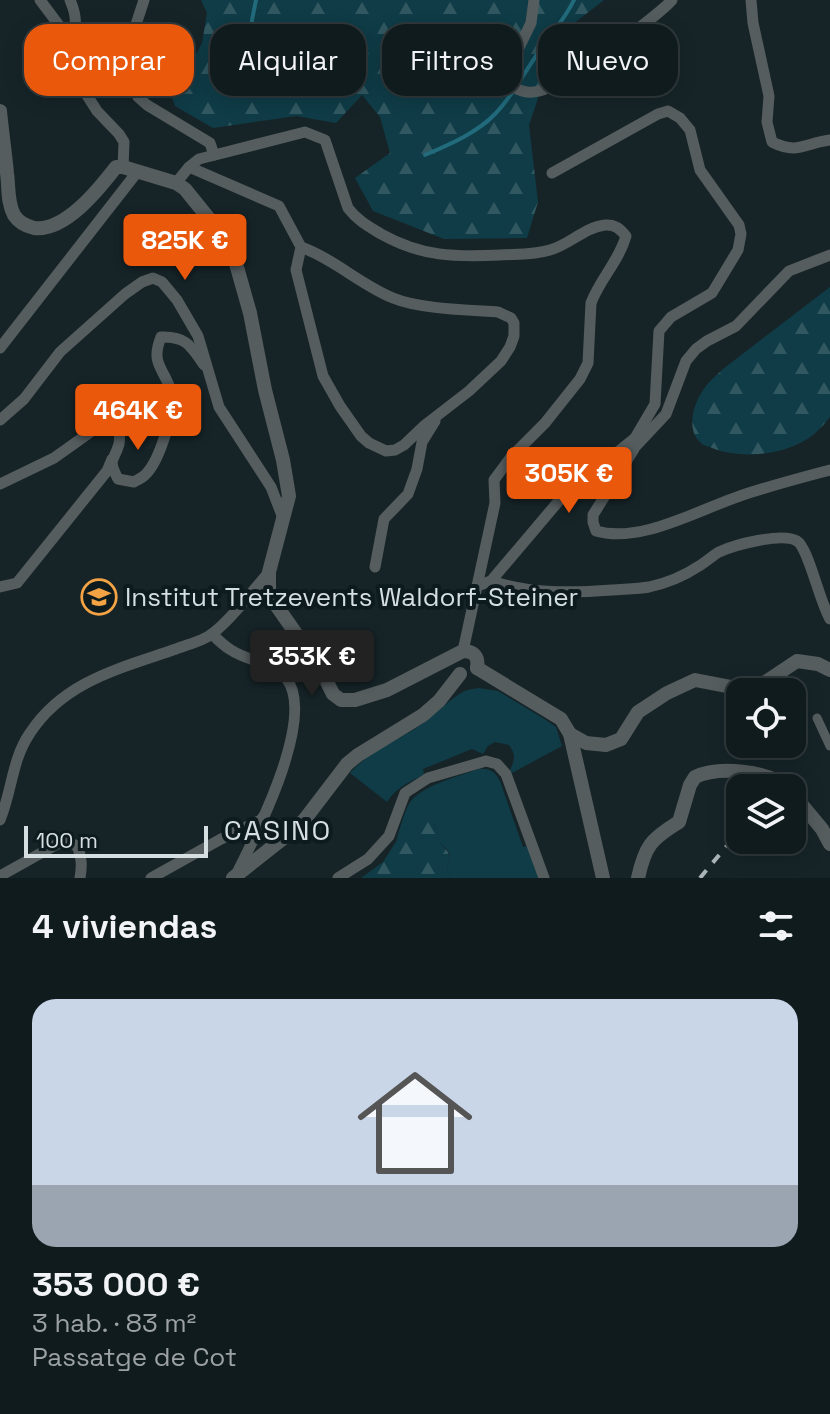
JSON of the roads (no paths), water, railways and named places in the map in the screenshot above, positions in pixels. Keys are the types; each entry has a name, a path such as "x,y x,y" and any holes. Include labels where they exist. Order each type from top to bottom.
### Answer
{"street":[{"path":"40,0 58,24"},
{"path":"70,0 76,24"},
{"path":"144,0 125,58 133,86 138,97 147,105 210,143 214,155"},
{"path":"534,0 531,23 510,66 510,85 523,92 542,91 570,75 672,0"},
{"path":"751,0 769,96 767,122 772,142 785,149 830,140"},
{"path":"87,96 124,142 131,169"},
{"path":"0,111 9,200 15,216 23,225 48,227 62,221 94,195 116,167 176,183 185,189 231,246 250,313 289,496 269,572 269,595 320,668 333,694 341,700 355,700 387,690 459,654 470,651 478,661 477,668 469,675 460,674 454,666 459,654 477,586 495,503 494,480 580,379 588,363 591,303 616,261 626,236 621,229 611,225 601,226 555,249 541,252 456,256 412,249 354,217 343,195 325,140 305,132 199,159 176,183"},
{"path":"552,173 668,111 680,118 690,130 700,170 739,225 741,234 738,250 712,293 671,317 659,331 655,404 593,515 596,531 618,535 657,527 737,496 830,470"},
{"path":"189,167 279,206 301,247 367,285 400,301 498,312 511,318 514,336 506,353 469,391 395,450 386,451 361,436 323,376 296,270 301,247"},
{"path":"0,348 131,169"},
{"path":"477,586 491,581 563,496 635,443 666,414 686,361 696,349 736,326 789,271 830,255"},
{"path":"0,420 24,399 60,352 125,294 153,278 162,282 177,300 198,336 219,407 271,487 283,519"},
{"path":"112,459 118,479 134,482 146,474 160,449 172,407 171,392 158,363 156,350 161,337 175,337 190,345 209,372"},
{"path":"375,567 384,519 408,494 422,442 438,417"},
{"path":"0,484 54,458 99,426 111,423 120,429 119,445 107,471 17,583 0,587"},
{"path":"491,581 525,590 550,592 646,587 677,579 720,552 752,542 781,538 797,541 805,550 823,608 830,619"},
{"path":"0,820 24,741 60,700 93,678 207,638 269,572"},
{"path":"212,634 231,651 280,672 289,680 295,698 294,721 281,776 235,877"},
{"path":"570,734 586,743 606,745 621,739 638,712 695,680 752,691 797,661 818,664 830,670"},
{"path":"477,668 561,719 570,734 603,878"},
{"path":"235,877 305,819 347,764 423,715 439,701 460,674"},
{"path":"817,718 830,746"},
{"path":"341,877 368,859 389,836 405,793 428,778 486,761 504,769 544,878"},
{"path":"638,878 642,857 649,845 662,832 679,822 695,777 710,772 763,774"},
{"path":"151,878 261,820 267,810"},
{"path":"806,810 830,844"},
{"path":"0,876 66,841 77,846 80,853 80,878"}],"waterway":[{"path":"252,24 256,0"},
{"path":"425,155 471,133 495,114 574,0"}],"railway":[{"path":"700,878 726,847"}],"place":[{"name":"Institut Tretzevents Waldorf-Steiner","path":"99,597"}],"district":[{"name":"CASINO","path":"278,830"}]}
